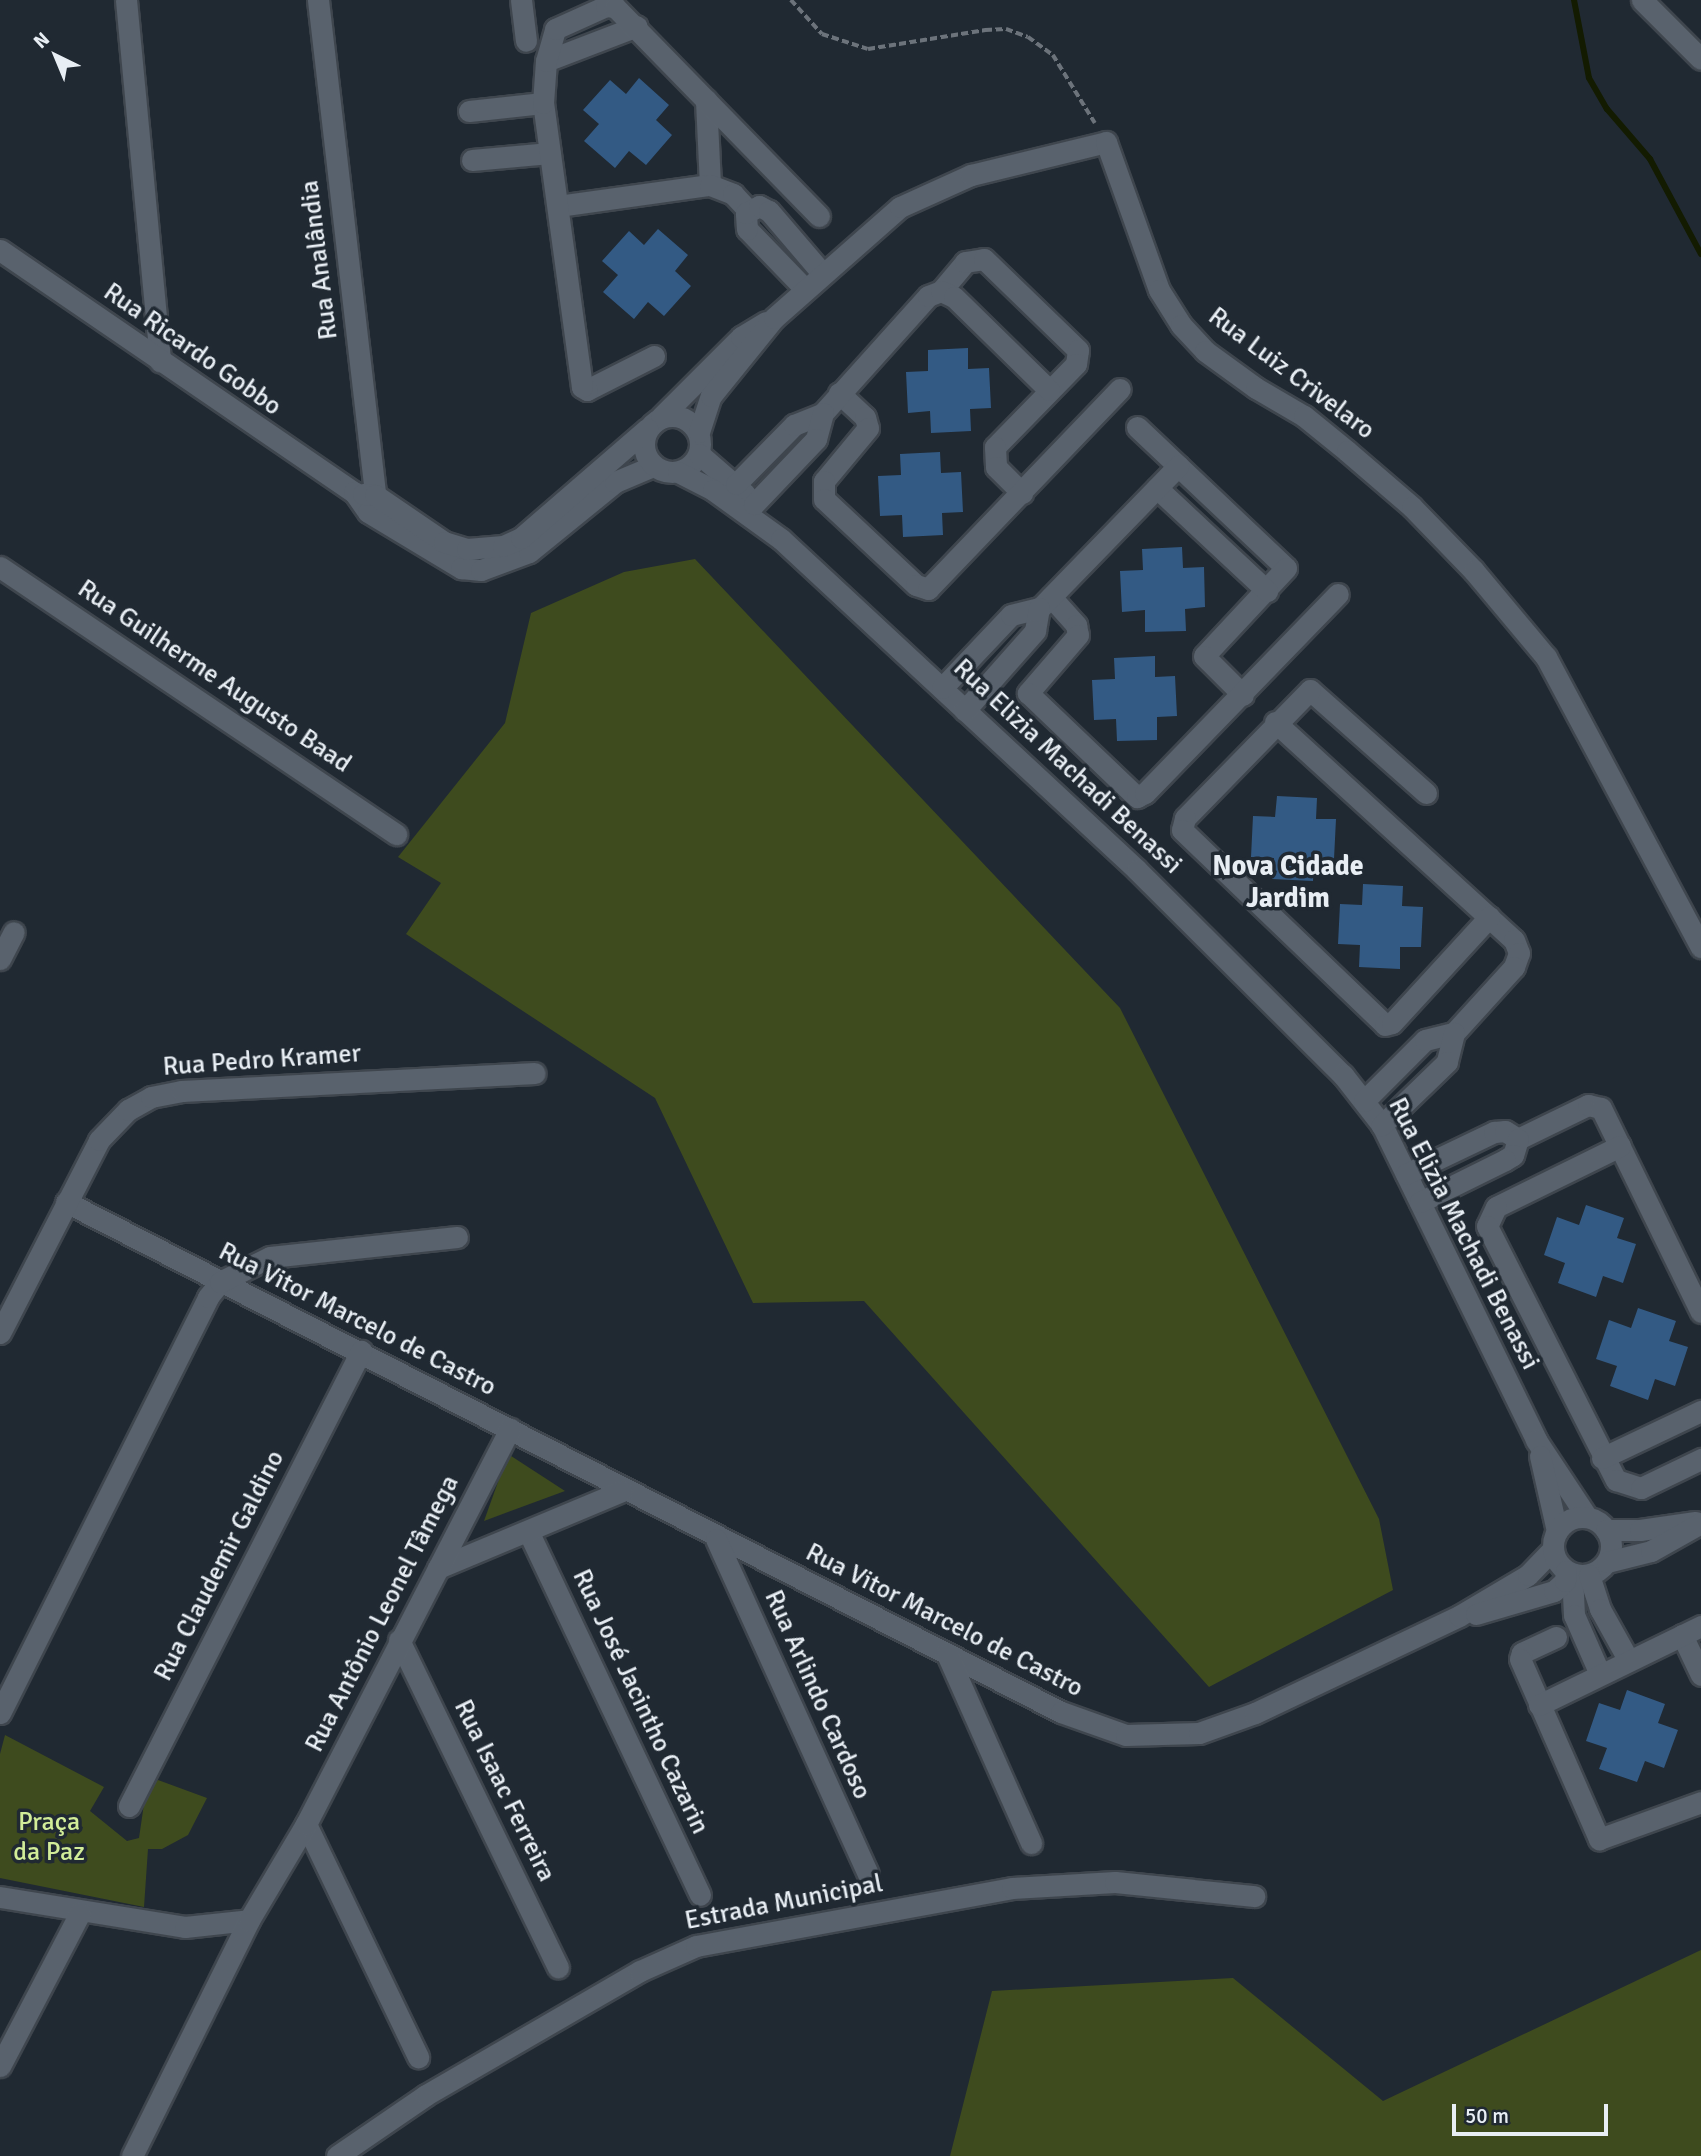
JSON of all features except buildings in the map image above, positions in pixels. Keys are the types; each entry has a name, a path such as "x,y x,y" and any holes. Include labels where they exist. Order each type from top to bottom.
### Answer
{"street":[{"path":"126,0 160,361"},
{"name":"Rua Analândia","path":"318,0 366,500"},
{"path":"521,0 526,41"},
{"path":"1642,0 1701,59"},
{"path":"654,356 587,390 582,387 543,103 546,61 555,29 606,6 615,7 637,26 819,216"},
{"path":"546,61 637,26"},
{"path":"706,100 710,185"},
{"path":"469,111 543,103"},
{"path":"505,555 547,540 615,482 653,466 678,472 699,454 699,432 711,396 774,318 872,228 930,190 1005,164 1106,142"},
{"name":"Rua Luiz Crivelaro","path":"1106,142 1159,290 1181,325 1205,351 1256,388 1304,416 1412,507 1474,571 1546,657 1701,947"},
{"path":"472,160 550,153"},
{"path":"558,206 710,185 733,194 748,211"},
{"path":"748,211 764,208 822,273"},
{"path":"748,211 744,225 806,289"},
{"path":"772,255 791,237"},
{"name":"Rua Ricardo Gobbo","path":"0,250 461,568 481,570 505,555"},
{"path":"754,504 816,439 823,413 839,393 928,296 941,291 970,259 979,257 988,262 1077,350 1076,364 999,442 994,454 1000,472 1022,493"},
{"path":"941,291 954,297 1049,390"},
{"path":"505,555 521,538 654,423 741,337 774,318"},
{"path":"839,393 865,417 868,428 824,481 824,499 919,588 935,586 1120,389"},
{"path":"736,484 801,420 823,413"},
{"path":"654,423 683,417 699,432"},
{"path":"653,466 644,449 654,423"},
{"path":"1137,427 1286,568 1204,656 1243,695"},
{"path":"774,445 793,463"},
{"name":"Rua Elizia Machadi Benassi","path":"699,454 736,484 781,540"},
{"path":"965,710 1035,631 1045,602 1178,467"},
{"name":"Rua Elizia Machadi Benassi","path":"678,472 713,490 781,540 1137,870 1364,1101 1382,1125 1536,1440 1587,1517"},
{"path":"1157,488 1267,591"},
{"name":"Rua Guilherme Augusto Baad","path":"0,567 396,834"},
{"path":"1045,602 1076,625 1078,635 1028,693 1133,795 1145,793 1339,594"},
{"path":"942,688 1017,611 1045,602"},
{"path":"991,636 1011,655"},
{"path":"1426,793 1313,691 1275,722 1185,818 1183,835 1382,1023 1392,1023 1489,917"},
{"path":"1275,722 1514,940 1517,960 1454,1032 1449,1057 1428,1082 1382,1125"},
{"path":"0,959 14,932"},
{"path":"1364,1101 1425,1040 1454,1032"},
{"path":"1406,1060 1428,1082"},
{"name":"Rua Pedro Kramer","path":"0,1333 99,1140 128,1110 151,1097 182,1091 535,1073"},
{"path":"1406,1174 1499,1131 1518,1139 1595,1104 1620,1146 1701,1312"},
{"path":"1420,1202 1513,1155 1518,1139"},
{"path":"1620,1146 1496,1207 1487,1226 1602,1458 1616,1480 1632,1488 1701,1460"},
{"path":"1461,1149 1474,1176"},
{"name":"Rua Vitor Marcelo de Castro","path":"66,1202 220,1282 361,1350 621,1491 1060,1712 1126,1735 1199,1733 1255,1713 1460,1616"},
{"path":"0,1713 208,1297 220,1282 270,1257 457,1237"},
{"name":"Rua Claudemir Galdino","path":"128,1806 361,1350"},
{"path":"1602,1458 1701,1411"},
{"name":"Rua Antônio Leonel Tâmega","path":"132,2156 249,1920 306,1824 510,1429"},
{"name":"Rua Elizia Machadi Benassi","path":"1536,1440 1555,1540"},
{"path":"438,1568 530,1533 621,1491"},
{"path":"1460,1616 1528,1575 1570,1520 1587,1517 1606,1530 1640,1531 1701,1522"},
{"path":"1460,1616 1491,1612 1554,1591 1576,1574 1607,1562 1651,1551 1701,1522"},
{"path":"1606,1530 1612,1546 1607,1562"},
{"name":"Rua José Jacintho Cazarin","path":"530,1533 700,1895"},
{"name":"Rua Arlindo Cardoso","path":"716,1539 867,1874"},
{"path":"1555,1540 1600,1609 1628,1659"},
{"path":"1576,1574 1574,1615 1599,1672"},
{"path":"1539,1705 1599,1672 1692,1631 1701,1675"},
{"path":"1556,1637 1520,1657 1539,1705 1602,1841 1701,1802"},
{"name":"Rua Isaac Ferreira","path":"399,1640 558,1967"},
{"path":"947,1654 1031,1843"},
{"path":"306,1824 418,2057"},
{"name":"Estrada Municipal","path":"337,2156 426,2095 640,1971 696,1946 1012,1888 1115,1882 1254,1896"},
{"path":"0,1898 80,1913 185,1927 249,1920"},
{"path":"0,2066 80,1913"}],"path":[{"path":"791,0 822,34 868,50 985,30 1006,29 1028,37 1053,55 1106,142"}],"green space":[{"path":"695,559 1120,1008 1379,1519 1393,1590 1209,1687 864,1301 753,1303 655,1098 406,934 441,883 398,857 505,723 531,613 624,572"},
{"path":"508,1454 565,1491 484,1521"},
{"name":"Praça da Paz","path":"5,1735 104,1787 90,1811 127,1841 139,1838 146,1790 158,1780 207,1798 188,1835 162,1849 148,1849 144,1907 0,1878 0,1754"},
{"path":"1701,1950 1701,2156 950,2156 992,1991 1233,1978 1383,2101"}],"waterway":[{"path":"1574,0 1589,78 1607,109 1650,159 1701,254"}],"district":[{"name":"Nova Cidade Jardim","path":"1288,882"}]}
